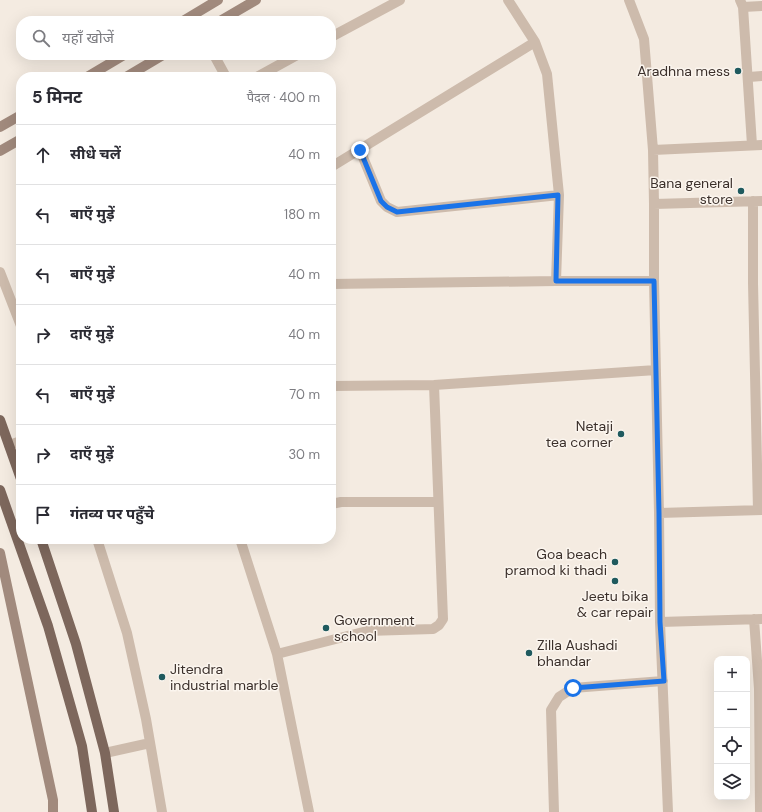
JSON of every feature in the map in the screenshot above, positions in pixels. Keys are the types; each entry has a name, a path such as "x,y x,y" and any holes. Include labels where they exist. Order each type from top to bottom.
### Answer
{"main road":[{"path":"0,420 16,464"},
{"path":"0,490 16,535"},
{"path":"19,544 48,626 82,746 92,812"},
{"path":"43,544 76,644 105,753 114,812"}],"street":[{"path":"191,16 218,0"},
{"path":"229,16 256,0"},
{"path":"336,34 400,0"},
{"path":"508,0 535,42 547,74 558,195 556,281"},
{"path":"629,0 644,39 653,150 660,622 664,681 668,812"},
{"path":"653,150 757,145 742,3 762,6"},
{"path":"336,164 535,42"},
{"path":"95,72 116,60"},
{"path":"134,72 155,60"},
{"path":"217,60 223,72"},
{"path":"266,72 288,60"},
{"path":"749,77 762,76"},
{"path":"0,127 16,118"},
{"path":"0,151 16,142"},
{"path":"360,150 381,201 387,207 397,212 558,195"},
{"path":"654,204 758,201 760,510 659,513"},
{"path":"0,272 16,313"},
{"path":"336,284 654,281"},
{"path":"336,386 434,385 656,370"},
{"path":"277,654 367,631 433,629 439,625 443,619 434,385"},
{"path":"9,445 16,443"},
{"path":"336,503 438,502"},
{"path":"99,544 127,633 146,719 162,812"},
{"path":"242,544 277,654 309,812"},
{"path":"0,553 52,800 53,812"},
{"path":"660,622 758,619 761,762 760,812"},
{"path":"554,812 551,710 559,697 573,688 664,681"},
{"path":"105,753 150,743"}],"place":[{"name":"Aradhna mess","path":"738,71"},
{"name":"Bana general store","path":"741,191"},
{"name":"Netaji tea corner","path":"621,434"},
{"name":"Goa beach pramod ki thadi","path":"615,562"},
{"name":"Jeetu bika & car repair","path":"615,581"},
{"name":"Government school","path":"326,628"},
{"name":"Zilla Aushadi bhandar","path":"529,653"},
{"name":"Jitendra industrial marble","path":"162,677"}],"route":[{"path":"360,150 381,201 387,207 397,212 558,195 556,281 654,281 660,622 664,681 573,688"}]}
